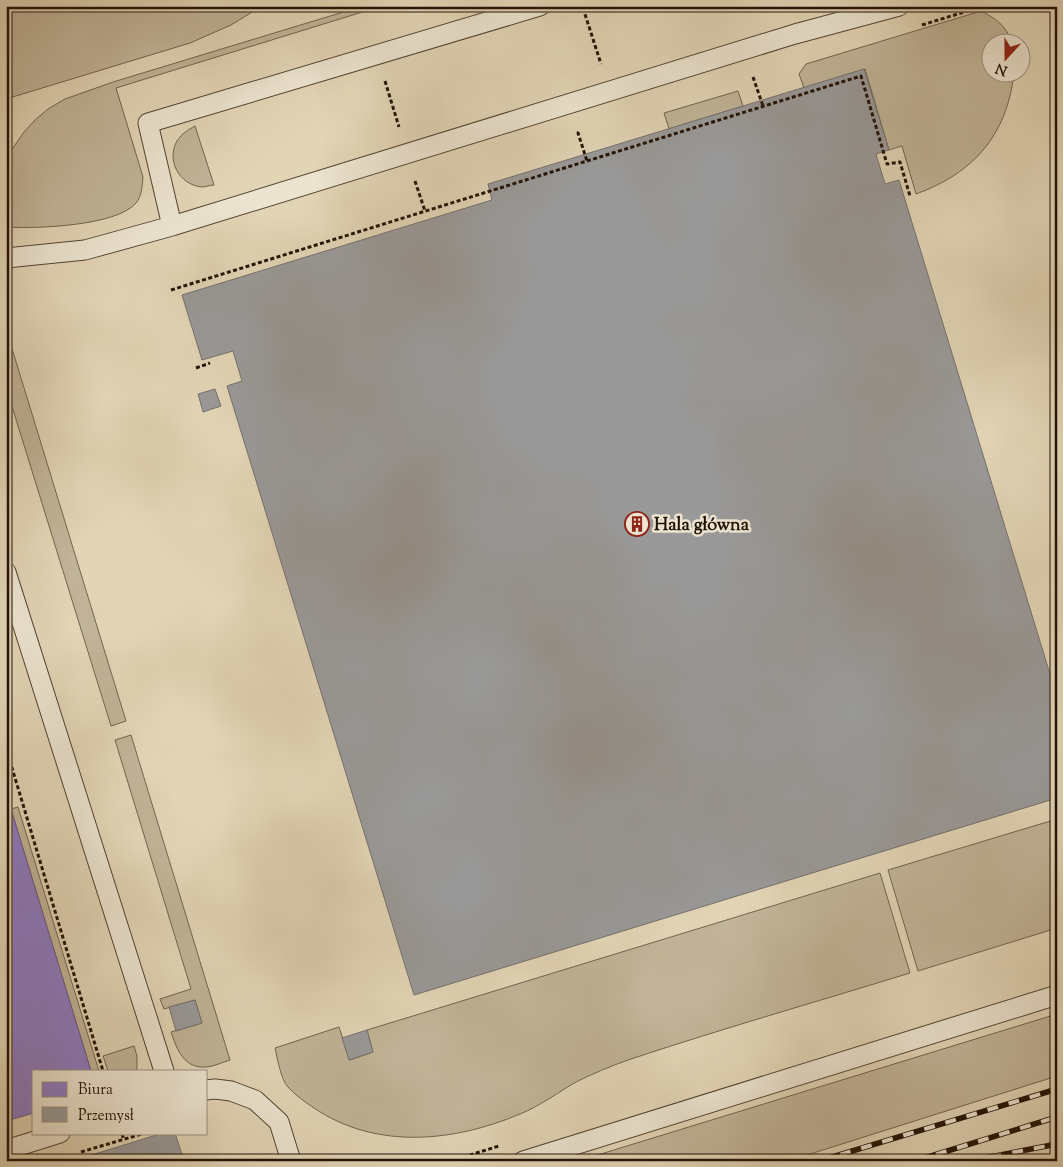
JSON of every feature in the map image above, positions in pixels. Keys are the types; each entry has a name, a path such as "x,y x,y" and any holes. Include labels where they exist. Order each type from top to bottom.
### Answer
{"lane":[{"path":"172,226 148,123 540,6"},
{"path":"6,258 85,250 172,226 777,40 843,14 900,6"},
{"path":"6,572 164,1070"},
{"path":"524,1161 1057,995"},
{"path":"208,1090 231,1090 255,1100 279,1122 291,1161"},
{"path":"6,1150 57,1134"}],"path":[{"path":"584,8 602,66"},
{"path":"171,290 861,76 887,164 900,162 910,196"},
{"path":"753,77 763,106"},
{"path":"384,78 400,128"},
{"path":"584,155 586,161"},
{"path":"414,175 425,211"},
{"path":"196,368 210,364"},
{"path":"6,748 103,1070"},
{"path":"122,1134 124,1140"},
{"path":"78,1153 142,1134"}],"shaded area":[{"path":"6,6 262,6 231,25 190,43 6,99"},
{"path":"363,6 382,6 116,88 143,177 141,194 136,203 126,211 112,217 94,221 55,226 6,227 6,158 24,132 48,109 65,99 113,82"},
{"path":"981,11 1000,23 1007,32 980,32 980,82 1012,82 1004,115 984,149 971,163 955,175 916,194 902,146 889,150 865,69 804,88 799,74 806,64"},
{"path":"738,91 743,106 669,129 664,113"},
{"path":"195,126 214,185 202,187 187,182 181,177 174,163 174,148 177,141 183,134"},
{"path":"6,329 126,721 111,726 6,387"},
{"path":"131,735 230,1060 207,1067 199,1067 187,1062 179,1052 171,1032 202,1023 195,1000 164,1009 160,999 191,989 115,740"},
{"path":"18,807 99,1070 91,1070 11,809"},
{"path":"1057,819 1057,928 918,971 888,870"},
{"path":"880,873 910,973 622,1062 576,1082 527,1111 495,1124 469,1131 416,1137 389,1136 363,1131 338,1121 314,1108 288,1087 281,1074 275,1048 339,1027 350,1060 373,1052 367,1030"},
{"path":"1057,1014 1057,1076 788,1161 578,1161"},
{"path":"134,1046 137,1056 137,1070 108,1070 103,1056"},
{"path":"1057,1154 1057,1161 1024,1161"}],"building: Biura":[{"path":"6,793 91,1070 32,1070 32,1114 6,1121"}],"building: Przemysł":[{"name":"Hala główna","path":"864,69 889,150 876,154 885,184 899,180 1057,697 1057,798 414,995 227,386 242,381 233,351 202,360 182,295 492,200 488,184"},
{"path":"215,389 221,406 203,412 198,394"},
{"path":"195,1000 202,1023 176,1031 169,1007"},
{"path":"367,1030 373,1052 349,1060 342,1038"},
{"path":"160,1134 175,1134 184,1161 72,1161"}],"railway":[{"path":"819,1161 1057,1089"},
{"path":"915,1161 1057,1117"},
{"path":"969,1161 1057,1144"}],"place":[{"name":"Hala główna","path":"637,524"}]}
